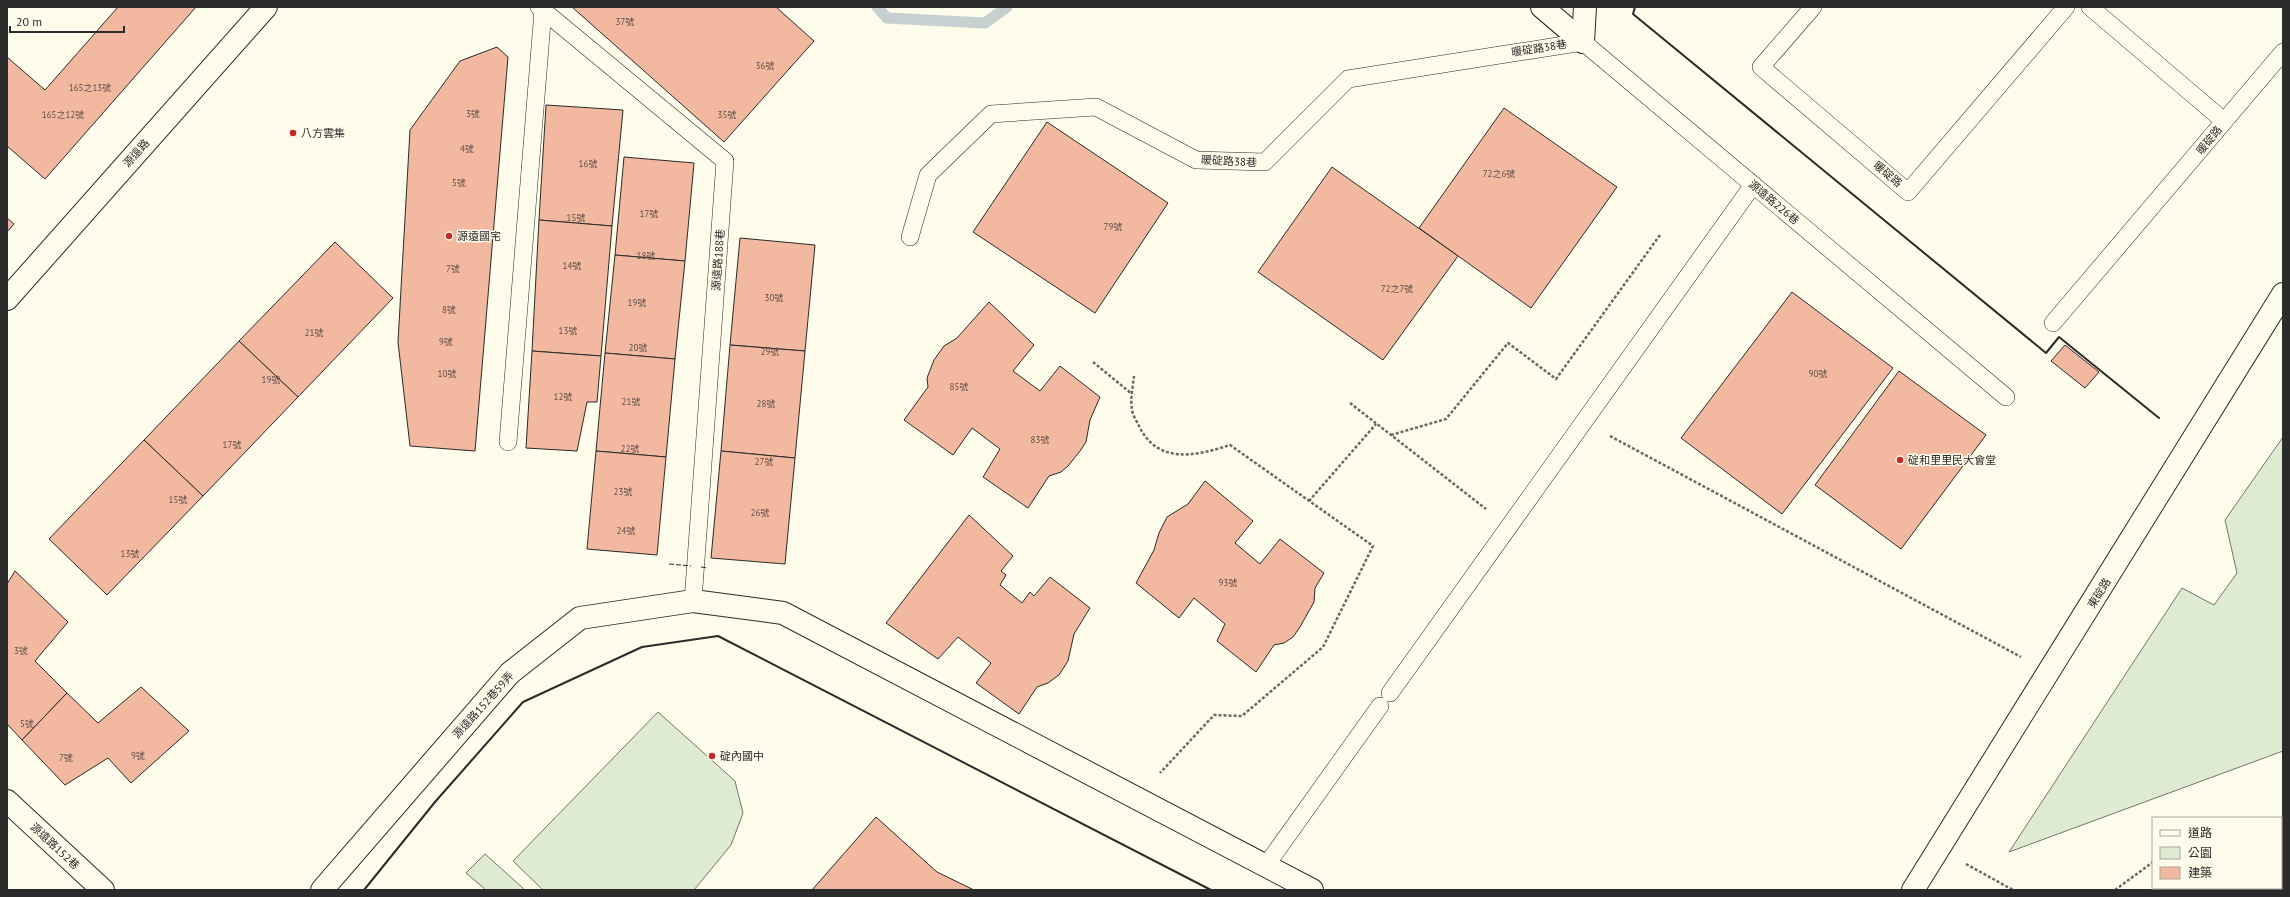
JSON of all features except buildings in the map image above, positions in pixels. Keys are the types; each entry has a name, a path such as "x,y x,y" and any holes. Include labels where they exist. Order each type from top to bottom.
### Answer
{"street":[{"name":"源遠路","path":"7,299 266,7"},
{"name":"源遠路226巷","path":"1542,7 1583,42"},
{"path":"1583,42 1585,7"},
{"name":"東碇路","path":"1913,890 2050,672 2283,294"},
{"name":"源遠路152巷59弄","path":"322,890 510,673 580,618 694,601 784,613 1265,867 1312,890"},
{"name":"源遠路152巷","path":"7,801 103,890"}],"lane":[{"name":"暖碇路","path":"1813,7 1761,67 1908,192 2066,7"},
{"name":"暖碇路","path":"2090,7 2224,121"},
{"path":"508,442 541,8"},
{"name":"源遠路188巷","path":"541,8 725,161 694,601"},
{"name":"源遠路226巷","path":"1583,42 2006,397"},
{"name":"暖碇路38巷","path":"910,237 928,175 991,114 1096,107 1196,160 1265,162 1348,79 1583,42"},
{"name":"暖碇路","path":"2053,323 2283,52"},
{"path":"1265,867 1753,185"}],"path":[{"path":"1391,435 1446,419 1508,343 1556,379 1660,235"},
{"path":"1093,362 1132,394"},
{"path":"1134,376 1132,410 1145,438 1164,453 1186,455 1208,452 1230,445 1373,546 1323,647 1242,716 1214,715 1160,773"},
{"path":"1350,403 1509,527"},
{"path":"1584,422 2050,672"},
{"path":"1309,501 1376,424"},
{"path":"1938,848 2013,890"},
{"path":"2115,890 2152,863"}],"green space":[{"path":"2283,437 2283,751 2009,852 2182,588 2214,605 2237,573 2225,520"},
{"path":"658,712 735,781 743,813 731,845 694,890 543,890 513,861"},
{"path":"485,854 525,890 486,890 466,873"}],"waterway":[{"path":"877,7 887,18 985,23 1007,7"}],"fence":[{"path":"669,564 691,566"},
{"path":"701,567 708,568"}],"wall":[{"path":"1635,7 1633,14 2046,353 2059,337 2159,418"},
{"path":"364,890 435,802 523,702 642,647 718,636 1211,890"}],"place":[{"name":"八方雲集","path":"293,133"},
{"name":"源遠國宅","path":"449,236"},
{"name":"碇和里里民大會堂","path":"1900,460"},
{"name":"碇內國中","path":"712,756"}]}
